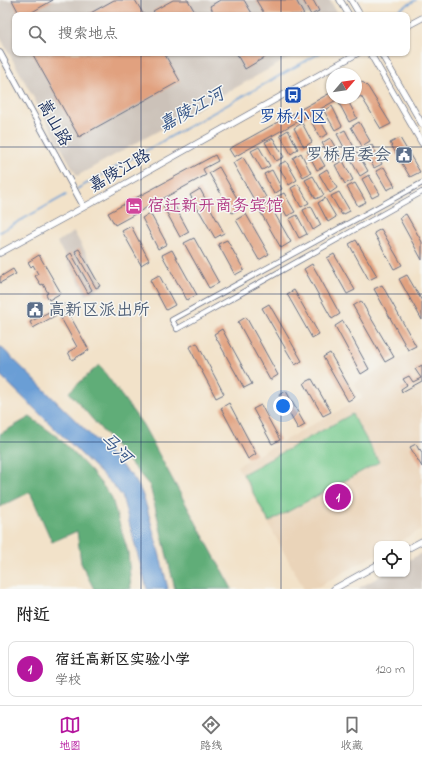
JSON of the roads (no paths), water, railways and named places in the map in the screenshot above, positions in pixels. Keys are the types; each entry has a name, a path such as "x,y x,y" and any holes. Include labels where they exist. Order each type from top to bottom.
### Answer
{"street":[{"path":"340,0 347,12"},
{"path":"352,0 358,12"},
{"path":"410,24 422,18"},
{"name":"嵩山路","path":"0,53 84,207"},
{"name":"嘉陵江路","path":"0,253 353,56"},
{"path":"372,56 422,143"},
{"path":"383,56 422,124"},
{"path":"422,183 172,320 177,329 422,192"},
{"path":"410,547 422,540"},
{"path":"334,589 374,567"}],"water":[{"path":"0,346 135,480 146,504 168,589 147,589 122,496 114,486 0,375"}],"waterway":[{"name":"嘉陵江河","path":"394,12 416,0"},
{"name":"嘉陵江河","path":"77,189 315,56"},
{"name":"嘉陵江河","path":"0,232 66,195"}],"place":[{"name":"罗桥小区","path":"293,95"},
{"name":"罗桥居委会","path":"404,155"},
{"name":"宿迁新开商务宾馆","path":"134,206"},
{"name":"高新区派出所","path":"35,310"},
{"name":"宿迁高新区实验小学","path":"338,497"}],"water label":[{"name":"马河","path":"115,449"}]}
